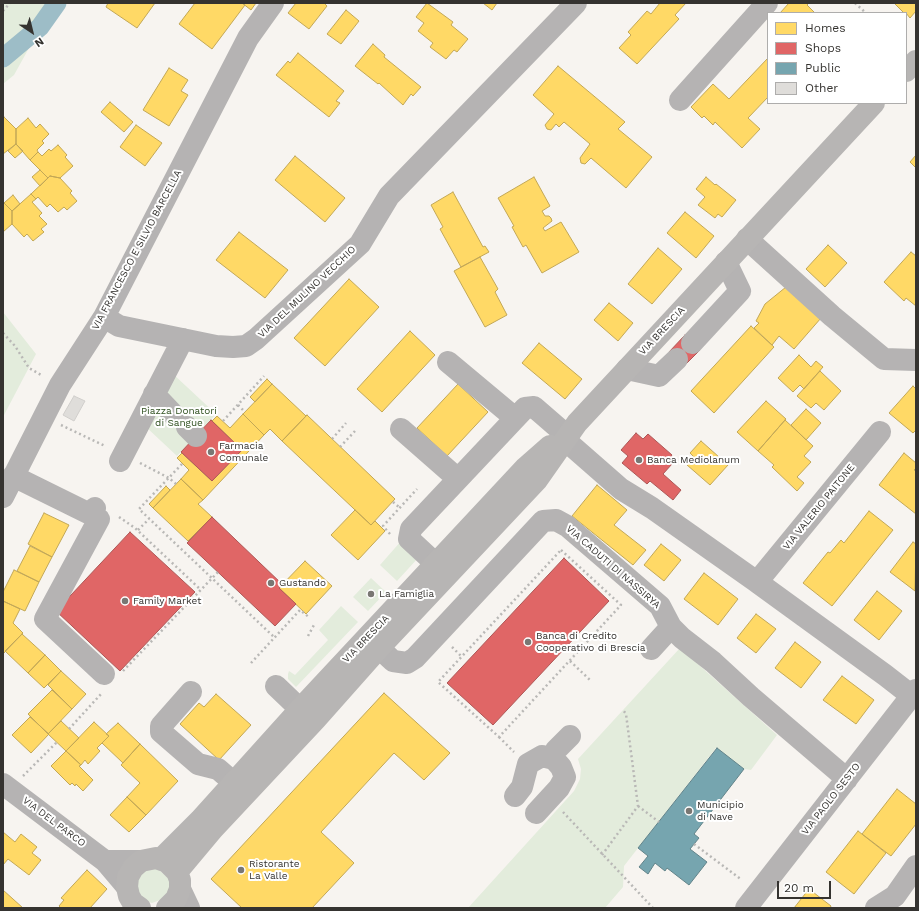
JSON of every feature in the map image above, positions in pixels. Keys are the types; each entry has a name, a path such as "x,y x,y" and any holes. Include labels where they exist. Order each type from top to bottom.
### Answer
{"main road":[{"path":"907,70 916,61"},
{"name":"VIA BRESCIA","path":"165,870 200,820 300,709 525,468 569,432 873,104"},
{"name":"VIA BRESCIA","path":"130,900 130,872 133,868 165,870 213,829 316,719 379,648 537,480 569,432"},
{"name":"VIA BRESCIA","path":"165,870 176,899 166,908"}],"street":[{"name":"VIA FRANCESCO E SILVIO BARCELLA","path":"3,497 60,385 104,317 248,38 273,3"},
{"name":"VIA DEL MULINO VECCHIO","path":"104,317 119,326 216,346 233,348 263,346 360,244 389,196 576,3"},
{"path":"680,100 767,3"},
{"path":"747,239 832,316 884,359 916,360"},
{"path":"692,343 740,291 726,262"},
{"path":"120,456 183,339"},
{"path":"627,369 659,376 677,359"},
{"path":"448,362 515,418"},
{"path":"154,394 186,426"},
{"path":"436,564 409,539 411,529 427,499 458,479 525,408 534,407 569,432 621,489 652,508 720,557 887,672 914,693"},
{"path":"401,429 458,479"},
{"name":"VIA VALERIO PAITONE","path":"757,582 880,432"},
{"path":"13,476 51,490 93,512 100,519 45,619 109,680"},
{"name":"VIA CADUTI DI NASSIRYA","path":"379,648 393,661 407,663 415,658 543,521 556,520 567,526 660,606 671,627 682,638 713,662 751,697 847,779"},
{"path":"651,649 671,627"},
{"path":"276,686 300,709"},
{"path":"191,692 160,726 161,732 198,764 218,770 233,782"},
{"name":"VIA PAOLO SESTO","path":"752,900 914,693"},
{"path":"553,758 556,750 570,736"},
{"path":"515,796 522,787 528,764 542,756 553,758 562,767 565,777 559,788 543,806"},
{"name":"VIA DEL PARCO","path":"7,786 105,861 130,900"},
{"path":"105,861 165,870 189,908"},
{"path":"876,908 895,896 916,866"}],"path":[{"path":"3,11 10,3"},
{"path":"855,3 865,12"},
{"path":"3,333 15,346 29,368 50,379"},
{"path":"223,421 263,377 265,381"},
{"path":"238,405 245,412"},
{"path":"56,422 120,456 169,478 176,484"},
{"path":"332,439 346,423"},
{"path":"340,447 355,431"},
{"path":"182,464 139,509 275,638"},
{"path":"393,502 400,508"},
{"path":"116,516 138,530 201,590"},
{"path":"138,530 149,519"},
{"path":"561,550 621,605 570,661 499,737 438,682 561,550"},
{"path":"69,729 109,680 189,604 218,572"},
{"path":"251,663 300,610 310,618"},
{"path":"308,636 314,625"},
{"path":"451,646 462,656"},
{"path":"570,661 590,680"},
{"path":"602,855 638,806 626,714 622,710"},
{"path":"7,786 56,742"},
{"path":"543,806 602,855 653,908"},
{"path":"638,806 659,822"},
{"path":"694,844 752,900"}],"green space":[{"path":"3,3 54,3 14,75 3,84"},
{"path":"3,312 36,354 3,417"},
{"name":"Piazza Donatori di Sangue","path":"172,373 216,414 177,456 145,426"},
{"path":"402,540 419,557 397,581 380,565"},
{"path":"371,578 386,592 368,611 353,597"},
{"path":"341,606 358,622 296,687 288,679 289,671 295,675 328,640 319,630"},
{"path":"680,648 777,735 751,770 744,769 716,748 624,866 623,887 605,908 468,908 574,791 580,779 581,769 578,759"},
{"path":"157,868 169,879 170,890 163,899 152,903 146,901 138,894 137,877 141,872"}],"building: Homes":[{"path":"108,3 155,3 137,28 106,7"},
{"path":"195,3 242,3 245,5 212,49 179,24"},
{"path":"242,3 256,3 251,10"},
{"path":"296,3 324,3 327,6 309,29 288,13"},
{"path":"427,3 453,22 451,25 468,39 457,52 454,50 446,59 430,47 433,43 418,31 424,23 416,17"},
{"path":"483,3 497,3 492,10"},
{"path":"660,3 686,3 675,15 679,19 637,64 619,48 631,35 628,32 647,11 651,14"},
{"path":"789,3 809,3 807,5 814,12 781,12"},
{"path":"916,3 916,11 910,18 907,12 903,12 895,4"},
{"path":"346,10 359,21 341,44 327,34"},
{"path":"373,44 385,55 384,57 421,87 413,96 411,94 403,105 379,83 378,84 355,66"},
{"path":"298,53 344,91 336,101 340,103 329,117 276,75 288,61 290,63"},
{"path":"767,59 767,98 748,118 760,129 742,148 715,122 713,125 704,116 702,118 691,107 713,84 729,99"},
{"path":"558,66 625,122 618,129 652,157 626,188 591,158 585,164 581,163 580,158 590,144 564,122 559,127 556,124 551,130 547,129 545,125 554,114 533,95"},
{"path":"169,68 188,80 181,91 188,95 169,126 143,110"},
{"path":"110,102 133,122 124,132 101,112"},
{"path":"4,117 16,129 16,144 3,154 3,118"},
{"path":"28,118 36,128 40,124 49,134 42,141 44,143 37,150 38,152 30,160 16,144 16,129"},
{"path":"136,125 162,143 145,166 120,147"},
{"path":"16,144 23,151 15,158 8,151"},
{"path":"58,145 67,155 65,157 73,166 60,178 50,176 48,178 30,160 38,152 42,156 49,149 51,151"},
{"path":"916,155 916,168 910,162"},
{"path":"295,156 345,198 325,222 275,180"},
{"path":"40,170 48,178 40,186 32,177"},
{"path":"50,176 60,178 72,191 70,193 77,201 67,210 64,207 58,212 50,204 47,207 38,197 36,199 31,194"},
{"path":"534,177 550,206 542,211 545,216 549,216 551,218 552,221 543,228 545,231 561,222 579,252 542,273 526,245 523,247 512,227 514,226 498,198"},
{"path":"706,177 736,200 722,217 718,214 715,218 698,205 705,197 696,189"},
{"path":"453,192 483,247 485,246 489,252 461,267 440,229 443,227 431,205"},
{"path":"31,194 36,199 32,202 42,213 39,216 47,224 41,229 44,232 33,241 27,234 24,237 12,224 12,211"},
{"path":"13,195 20,204 12,211 4,203"},
{"path":"3,202 12,211 12,224 3,232"},
{"path":"685,212 714,236 696,258 667,233"},
{"path":"239,232 288,270 265,298 216,260"},
{"path":"828,245 847,263 825,287 806,269"},
{"path":"658,248 682,269 652,304 628,284"},
{"path":"911,252 916,256 916,306 906,298 904,301 884,282"},
{"path":"480,257 498,289 495,292 507,315 485,327 454,271"},
{"path":"349,279 379,307 325,366 294,338"},
{"path":"786,287 821,318 794,349 779,336 772,345 754,328 759,323 756,321 765,304"},
{"path":"609,303 633,323 618,341 594,320"},
{"path":"751,326 774,347 714,413 691,391"},
{"path":"410,331 435,355 382,412 357,389"},
{"path":"539,343 582,379 565,399 522,363"},
{"path":"799,355 811,367 816,361 823,367 804,389 800,385 793,392 778,378"},
{"path":"820,371 841,391 824,410 816,403 811,408 797,396"},
{"path":"267,379 272,384 255,402 250,397"},
{"path":"272,384 306,416 282,441 270,429 264,435 243,414"},
{"path":"458,384 488,412 447,456 417,428"},
{"path":"913,386 916,389 916,430 913,433 889,413"},
{"path":"766,401 786,419 758,451 737,432"},
{"path":"806,409 821,423 806,440 791,425"},
{"path":"243,414 264,435 203,500 181,479 189,470 177,458 182,453 212,481 242,450 212,421 217,416 230,428"},
{"path":"307,415 395,499 371,525 282,441"},
{"path":"785,420 813,446 804,456 811,462 797,477 804,483 797,491 772,467 774,465 758,451"},
{"path":"701,441 728,465 710,485 687,465 694,457 690,453"},
{"path":"904,453 916,463 916,468 914,470 916,471 916,514 879,485"},
{"path":"181,479 203,500 198,504 212,517 188,541 153,508"},
{"path":"597,485 627,510 614,525 646,550 633,565 572,516"},
{"path":"166,486 170,490 153,508 149,504"},
{"path":"355,510 371,525 375,521 385,531 358,560 331,535"},
{"path":"869,511 893,530 832,606 803,583 828,552 830,553 841,540 844,543"},
{"path":"44,513 69,525 52,557 28,544"},
{"path":"913,542 916,544 915,591 890,572"},
{"path":"661,544 681,560 664,581 644,565"},
{"path":"30,546 52,557 39,582 17,571"},
{"path":"305,561 332,586 306,614 279,588"},
{"path":"14,570 39,582 25,611 3,601 3,592"},
{"path":"704,573 738,599 718,625 684,599"},
{"path":"877,591 902,611 879,640 854,620"},
{"path":"3,601 20,609 13,623 23,633 3,654"},
{"path":"756,614 776,629 756,653 737,638"},
{"path":"22,634 45,655 28,673 5,651"},
{"path":"795,642 821,662 801,688 775,668"},
{"path":"45,655 61,671 44,688 28,673"},
{"path":"61,671 86,694 72,709 48,685"},
{"path":"842,676 874,700 856,724 823,700"},
{"path":"52,690 72,709 48,734 28,714"},
{"path":"384,693 450,753 424,780 394,753 321,832 354,863 312,908 242,908 211,879"},
{"path":"216,694 251,725 219,760 180,724 199,703 204,707"},
{"path":"30,717 49,734 31,753 12,735"},
{"path":"61,721 79,738 66,751 48,734"},
{"path":"94,722 109,736 97,748 100,751 88,764 85,760 81,765 66,751"},
{"path":"118,723 140,744 123,763 102,743 109,736 106,734"},
{"path":"140,744 178,781 146,815 127,797 140,783 121,765"},
{"path":"66,751 81,765 79,766 93,780 83,791 76,784 75,786 72,783 70,785 51,766"},
{"path":"897,789 916,804 916,824 891,856 862,834"},
{"path":"127,797 146,815 129,832 110,815"},
{"path":"858,831 886,853 854,894 826,872"},
{"path":"3,832 15,842 21,834 37,847 32,853 41,860 29,875 8,859 3,865"},
{"path":"87,870 107,889 90,908 61,908 59,906 64,900 61,898"},
{"path":"809,889 831,906 830,908 794,908"},
{"path":"3,890 23,908 3,908"}],"building: Shops":[{"path":"685,335 700,350 684,366 669,352"},
{"path":"211,420 242,450 212,481 181,452"},
{"path":"636,433 643,439 648,434 672,455 668,460 672,464 663,474 681,490 673,500 650,481 647,484 622,463 628,456 621,450"},
{"path":"212,517 283,585 279,588 296,604 275,626 187,543"},
{"name":"Family Market","path":"130,532 195,592 120,671 56,611"},
{"name":"Banca di Credito Cooperativo di Brescia","path":"564,558 609,601 493,725 447,683"}],"building: Public":[{"path":"717,748 744,769 694,834 699,838 690,849 707,862 689,885 667,868 665,871 655,863 648,874 639,867 648,856 638,848"}],"building: Other":[{"path":"74,396 85,401 74,421 63,415"}],"waterway":[{"path":"3,58 40,27 57,3"}],"place":[{"name":"Farmacia Comunale","path":"211,452"},
{"name":"Banca Mediolanum","path":"639,460"},
{"name":"Gustando","path":"271,583"},
{"name":"La Famiglia","path":"371,594"},
{"name":"Family Market","path":"125,601"},
{"name":"Banca di Credito Cooperativo di Brescia","path":"528,642"},
{"name":"Municipio di Nave","path":"689,811"},
{"name":"Ristorante La Valle","path":"241,870"}]}
